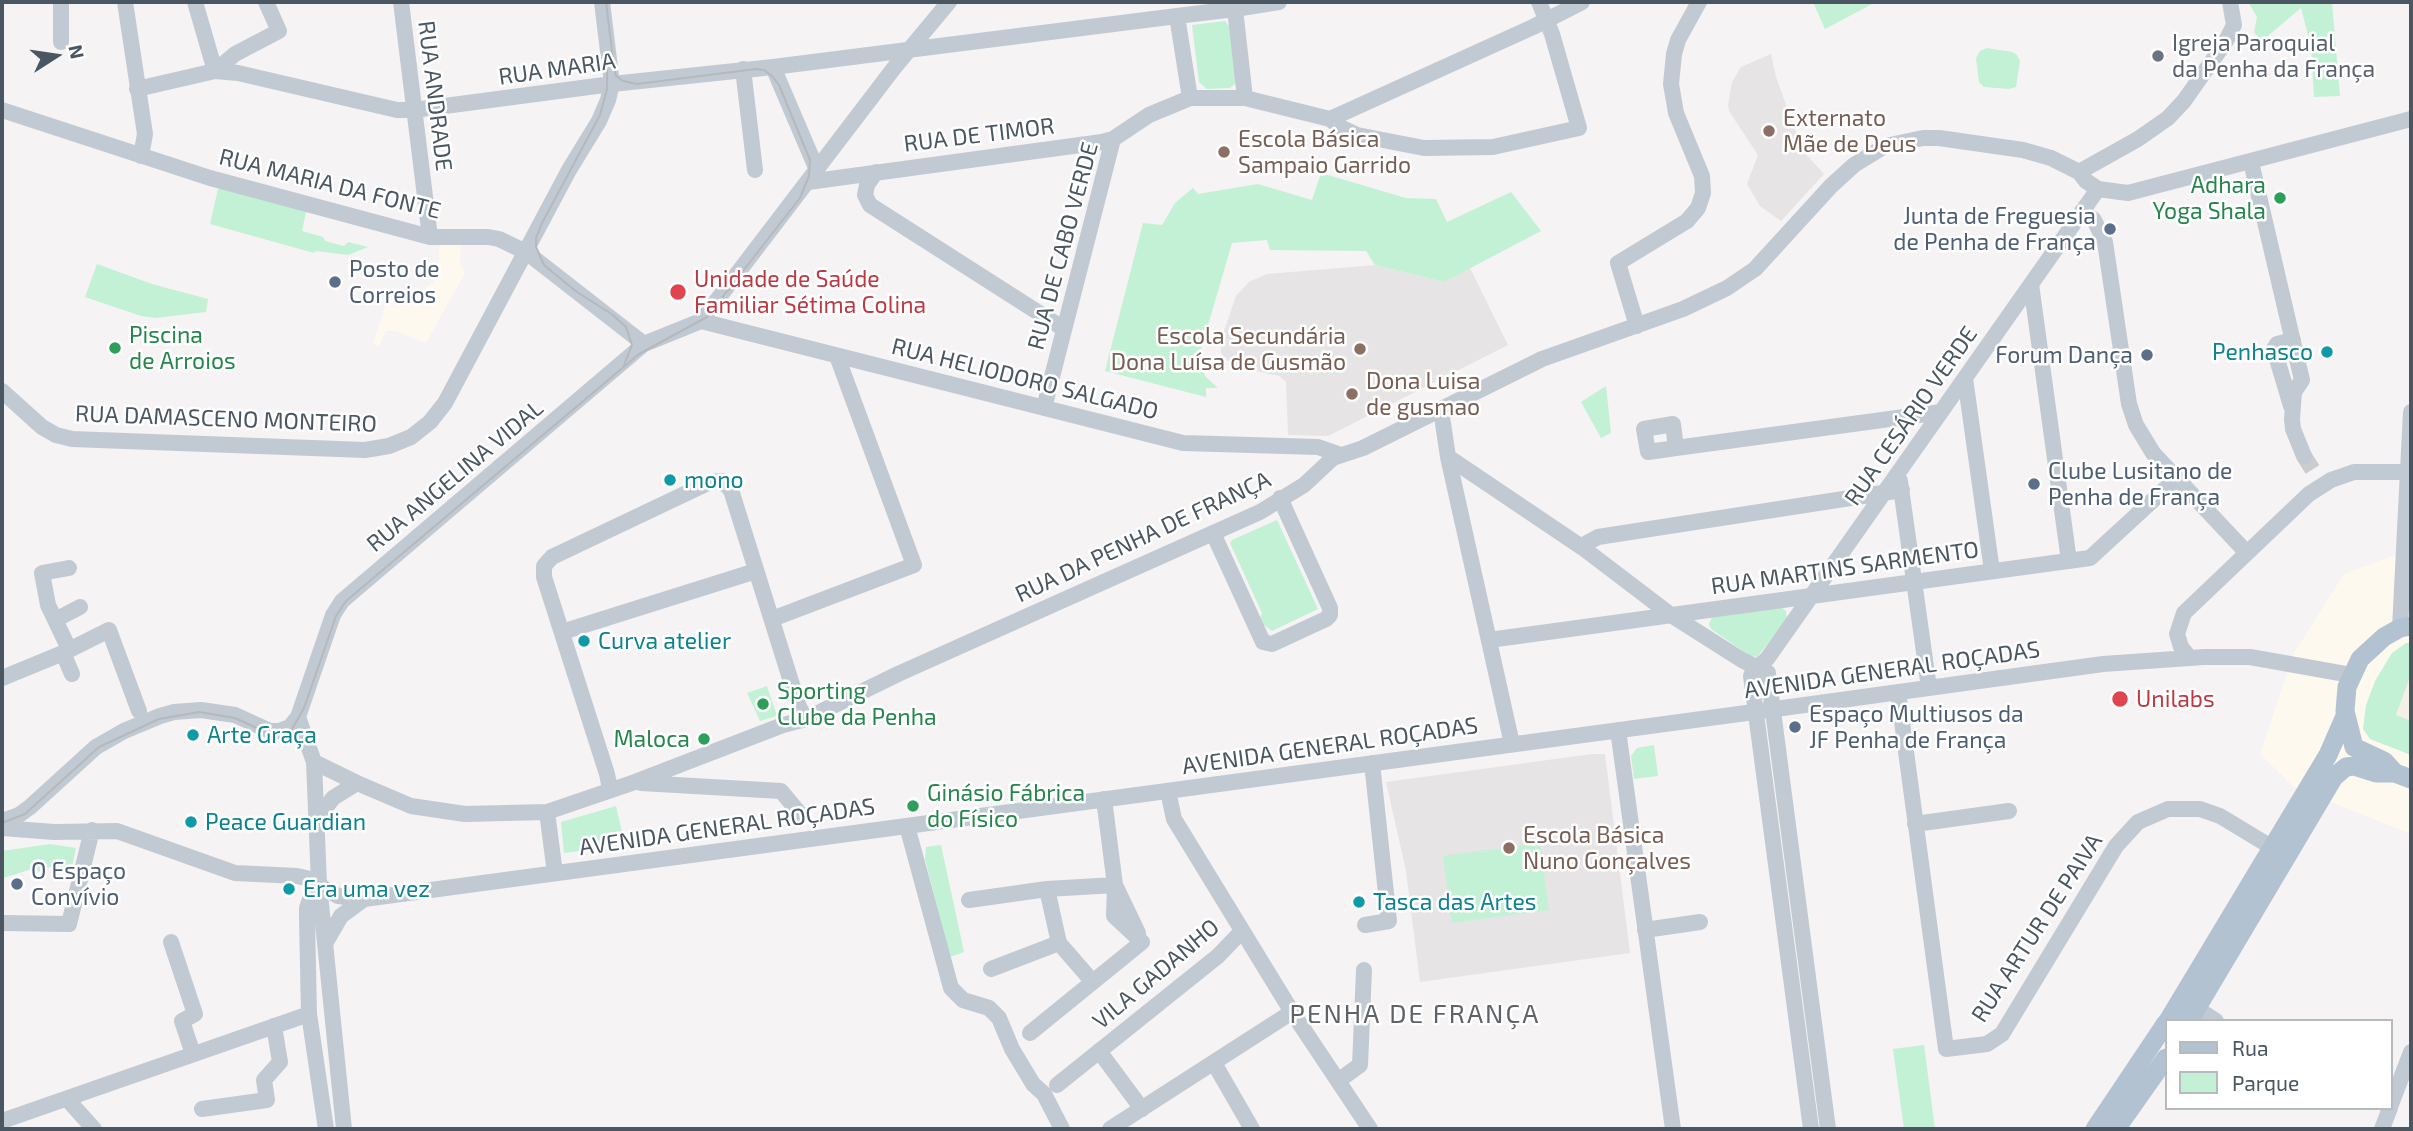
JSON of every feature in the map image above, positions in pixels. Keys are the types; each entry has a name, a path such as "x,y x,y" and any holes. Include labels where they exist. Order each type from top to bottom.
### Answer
{"main road":[{"path":"2403,776 2384,761 2354,747 2345,716 2345,700 2351,675 2360,659 2375,643 2406,627"},
{"path":"2172,1019 2189,1010 2280,852 2345,716"},
{"path":"2280,852 2334,777 2346,767 2354,766 2376,773 2403,776"},
{"path":"2095,1129 2162,1056"},
{"path":"2116,1129 2162,1056"}],"street":[{"path":"61,2 61,42"},
{"path":"125,2 145,134 141,156"},
{"path":"195,2 215,71"},
{"path":"137,89 215,71 236,54 279,31 266,2"},
{"name":"RUA ANDRADE","path":"401,2 430,237"},
{"path":"603,2 612,84"},
{"path":"701,321 908,50 949,2"},
{"name":"RUA MARIA","path":"215,71 238,73 397,110 414,110 1177,16 1209,7 1235,9 1279,2"},
{"path":"1177,16 1189,98 1245,98 1330,119 1348,132 1368,138 1447,150 1504,145 1579,128 1547,20 1539,2"},
{"path":"1330,119 1582,2"},
{"path":"1637,326 1618,263 1687,221 1701,201 1702,176 1676,113 1671,84 1678,40 1699,2"},
{"path":"2079,172 2138,139 2168,118 2184,101 2226,41 2234,25 2230,2"},
{"path":"1235,9 1245,98"},
{"path":"773,67 812,176"},
{"path":"743,69 755,170"},
{"name":"RUA DAMASCENO MONTEIRO","path":"2,391 42,427 56,435 72,439 365,450 389,446 411,437 438,413 569,170 600,121 612,84"},
{"name":"RUA DE CABO VERDE","path":"1044,408 1114,139 1149,115 1189,98"},
{"name":"RUA MARIA DA FONTE","path":"2,110 209,178 430,237 488,237 526,251 644,344"},
{"path":"2098,189 2118,193 2138,191 2411,119"},
{"name":"RUA DA PENHA DE FRANÇA","path":"314,762 411,806 465,814 547,812 635,782 783,725 806,719 898,674 1260,512 1304,485 1329,460 1363,448 1542,359 1683,309 1742,279 1755,269 1854,164 1885,146 1923,138 1989,144 2051,159 2079,172 2098,189"},
{"name":"RUA DE TIMOR","path":"812,176 849,176 1114,139"},
{"path":"830,152 834,167 849,176"},
{"path":"2251,162 2302,380 2296,387 2292,411 2293,429 2304,456"},
{"path":"876,172 867,185 865,195 870,205 1064,329"},
{"name":"RUA CESÁRIO VERDE","path":"1758,666 1767,659 2098,189"},
{"path":"2082,211 2094,220 2107,249 2132,415 2146,444 2247,553"},
{"path":"2031,284 2069,561"},
{"name":"RUA ANGELINA VIDAL","path":"298,717 333,615 342,601 644,344 701,321"},
{"name":"RUA HELIODORO SALGADO","path":"701,321 1183,443 1318,447 1341,455"},
{"path":"772,619 914,565 837,356"},
{"path":"1965,377 1992,571"},
{"path":"1441,410 1448,457 1512,744"},
{"path":"1676,448 1941,412"},
{"path":"2406,627 2411,412"},
{"path":"1448,457 1583,548 1671,615 1742,660 1768,673 1828,1129"},
{"path":"1899,471 1929,688"},
{"path":"2190,658 2178,641 2177,634 2181,620 2189,608 2309,494 2318,479 2354,472 2408,472"},
{"name":"RUA MARTINS SARMENTO","path":"1489,640 2094,556 2177,478"},
{"path":"610,789 544,577 544,566 552,557 709,482 722,481 731,490 799,707 806,719"},
{"path":"1583,548 1598,537 1902,490"},
{"path":"1213,533 1263,642 1272,644 1326,619 1330,615 1330,608 1280,499"},
{"path":"69,568 42,573 48,605 72,674"},
{"path":"562,632 756,571"},
{"path":"55,620 80,607"},
{"path":"2,678 109,630 139,711"},
{"name":"AVENIDA GENERAL ROÇADAS","path":"2,828 54,832 117,831 235,873 297,876 319,884 338,896 364,899 2103,664 2250,657 2351,675"},
{"path":"1758,666 1751,676 1811,1129"},
{"path":"1898,692 1916,824 2009,811"},
{"path":"2,821 19,815 30,807 96,747 124,731 160,716 188,710 218,711 235,715 274,732 290,727 298,717"},
{"path":"298,717 314,762 319,884 344,1129"},
{"path":"1618,730 1673,1129"},
{"path":"1365,925 1389,921 1372,763"},
{"path":"635,782 781,791 801,816"},
{"path":"315,822 333,798 357,783"},
{"path":"1168,791 1174,819 1292,1012 1370,1129"},
{"path":"1030,1033 1142,942 1115,885 1104,799"},
{"name":"RUA ARTUR DE PAIVA","path":"1916,824 1946,1049 1987,1044 2002,1034 2116,846 2130,829 2147,817 2168,809 2200,809 2220,816 2280,852"},
{"path":"547,812 555,873"},
{"path":"907,826 951,988 963,1000 989,1008 999,1018 1012,1049 1033,1084 1044,1094 1062,1129"},
{"path":"2,906 4,923 69,924 92,830"},
{"path":"319,884 307,908 310,1014 326,1129"},
{"path":"969,900 1047,889 1115,885"},
{"path":"1047,889 1059,943 1092,981"},
{"path":"325,945 341,916 364,899"},
{"path":"1783,916 1800,914"},
{"path":"1646,930 1700,922"},
{"name":"VILA GADANHO","path":"1057,1085 1218,956 1242,931"},
{"path":"171,942 195,1014 182,1021 191,1048"},
{"path":"991,969 1059,943"},
{"path":"1338,1081 1360,1065 1364,970"},
{"path":"2189,1010 2211,1019"},
{"path":"1110,1129 1292,1012"},
{"path":"2,1121 310,1014"},
{"path":"202,1109 267,1100 264,1080 280,1062 274,1026"},
{"name":"VILA GADANHO","path":"1099,1051 1142,1109"},
{"path":"2392,1103 2411,1052"},
{"path":"1214,1063 1252,1129"},
{"path":"67,1099 94,1129"},
{"path":"2382,1129 2389,1110"}],"shaded area":[{"name":"Externato Mãe de Deus","path":"1771,54 1776,77 1803,151 1824,174 1781,221 1760,206 1747,184 1758,155 1729,111 1728,105 1732,82 1741,67"},
{"path":"443,241 461,243 460,263 465,273 426,343 396,331 386,331 379,346 373,344 388,297 397,292 418,293 434,282 439,271 439,247"},
{"name":"Escola Secundária Dona Luísa de Gusmão","path":"1375,265 1444,282 1470,268 1508,345 1328,436 1288,435 1286,382 1279,376 1233,366 1221,353 1221,340 1236,296 1249,282 1267,274"},
{"path":"2411,549 2411,834 2295,788 2260,754 2294,653 2344,574"},
{"name":"Escola Básica Nuno Gonçalves","path":"1605,754 1630,953 1420,982 1406,871 1386,782"}],"green space":[{"path":"1813,2 1876,2 1825,29"},
{"path":"2248,2 2332,2 2340,96 2314,97 2311,47 2301,8 2263,40 2254,33 2257,17"},
{"path":"1225,21 1229,26 1236,83 1230,88 1207,89 1199,82 1192,25"},
{"path":"1987,48 2017,55 2020,61 2016,87 1984,87 1979,82 1976,58 1980,51"},
{"path":"1321,173 1406,198 1436,199 1447,222 1511,192 1541,231 1444,282 1375,265 1366,251 1270,250 1267,240 1232,243 1200,353 1205,376 1218,388 1206,388 1206,397 1105,371 1143,223 1162,225 1175,203 1193,188 1198,194 1258,184 1312,200"},
{"path":"222,187 307,207 302,231 344,246 348,242 368,247 348,255 316,251 314,253 210,224 218,189"},
{"path":"97,264 152,284 208,299 206,312 156,318 141,316 85,297"},
{"path":"1606,386 1611,433 1601,438 1581,402"},
{"path":"1277,520 1318,609 1272,631 1260,618 1262,613 1230,543"},
{"path":"1781,607 1786,611 1787,619 1757,657 1749,655 1711,629 1709,624 1712,617"},
{"path":"2406,643 2411,643 2411,755 2370,739 2363,729 2366,705 2375,681 2392,653"},
{"name":"Sporting Clube da Penha","path":"767,686 777,716 760,721 747,693"},
{"path":"1654,745 1658,776 1634,779 1631,756 1637,748"},
{"path":"616,806 625,845 564,853 561,822"},
{"path":"1540,843 1549,910 1452,923 1443,856"},
{"path":"50,844 76,848 71,872 51,867 38,872 35,868 3,878 2,851"},
{"path":"941,845 964,952 950,957 925,859 926,847"},
{"path":"1924,1045 1935,1129 1904,1129 1893,1049"}],"sand":[{"path":"2411,674 2411,721 2396,715"}],"tunnel":[{"path":"2304,456 2314,472"}],"tram line":[{"path":"2,823 25,814 99,747 159,719 199,712 235,718 270,734 280,734 292,729 304,708 336,616 346,601 639,354 707,317 800,198 809,176 810,160 779,85 772,76 764,70 756,69 637,84 623,81 616,76 614,67 606,2"},
{"path":"607,64 607,89 600,115 542,223 536,238 536,247 544,265 626,327 632,345 624,365"}],"place":[{"name":"Igreja Paroquial da Penha da França","path":"2158,56"},
{"name":"Externato Mãe de Deus","path":"1769,131"},
{"name":"Escola Básica Sampaio Garrido","path":"1224,152"},
{"name":"Adhara Yoga Shala","path":"2280,198"},
{"name":"Junta de Freguesia de Penha de França","path":"2110,229"},
{"name":"Posto de Correios","path":"335,282"},
{"name":"Unidade de Saúde Familiar Sétima Colina","path":"678,292"},
{"name":"Piscina de Arroios","path":"115,348"},
{"name":"Escola Secundária Dona Luísa de Gusmão","path":"1360,349"},
{"name":"Penhasco","path":"2327,352"},
{"name":"Forum Dança","path":"2147,355"},
{"name":"Dona Luisa de gusmao","path":"1352,394"},
{"name":"mono","path":"670,480"},
{"name":"Clube Lusitano de Penha de França","path":"2034,484"},
{"name":"Curva atelier","path":"584,641"},
{"name":"Unilabs","path":"2120,699"},
{"name":"Sporting Clube da Penha","path":"763,704"},
{"name":"Espaço Multiusos da JF Penha de França","path":"1795,727"},
{"name":"Arte Graça","path":"193,735"},
{"name":"Maloca","path":"704,739"},
{"name":"Ginásio Fábrica do Físico","path":"913,806"},
{"name":"Peace Guardian","path":"191,822"},
{"name":"Escola Básica Nuno Gonçalves","path":"1509,848"},
{"name":"O Espaço Convívio","path":"17,884"},
{"name":"Era uma vez","path":"289,889"},
{"name":"Tasca das Artes","path":"1359,902"}],"district":[{"name":"PENHA DE FRANÇA","path":"1415,1014"}]}
